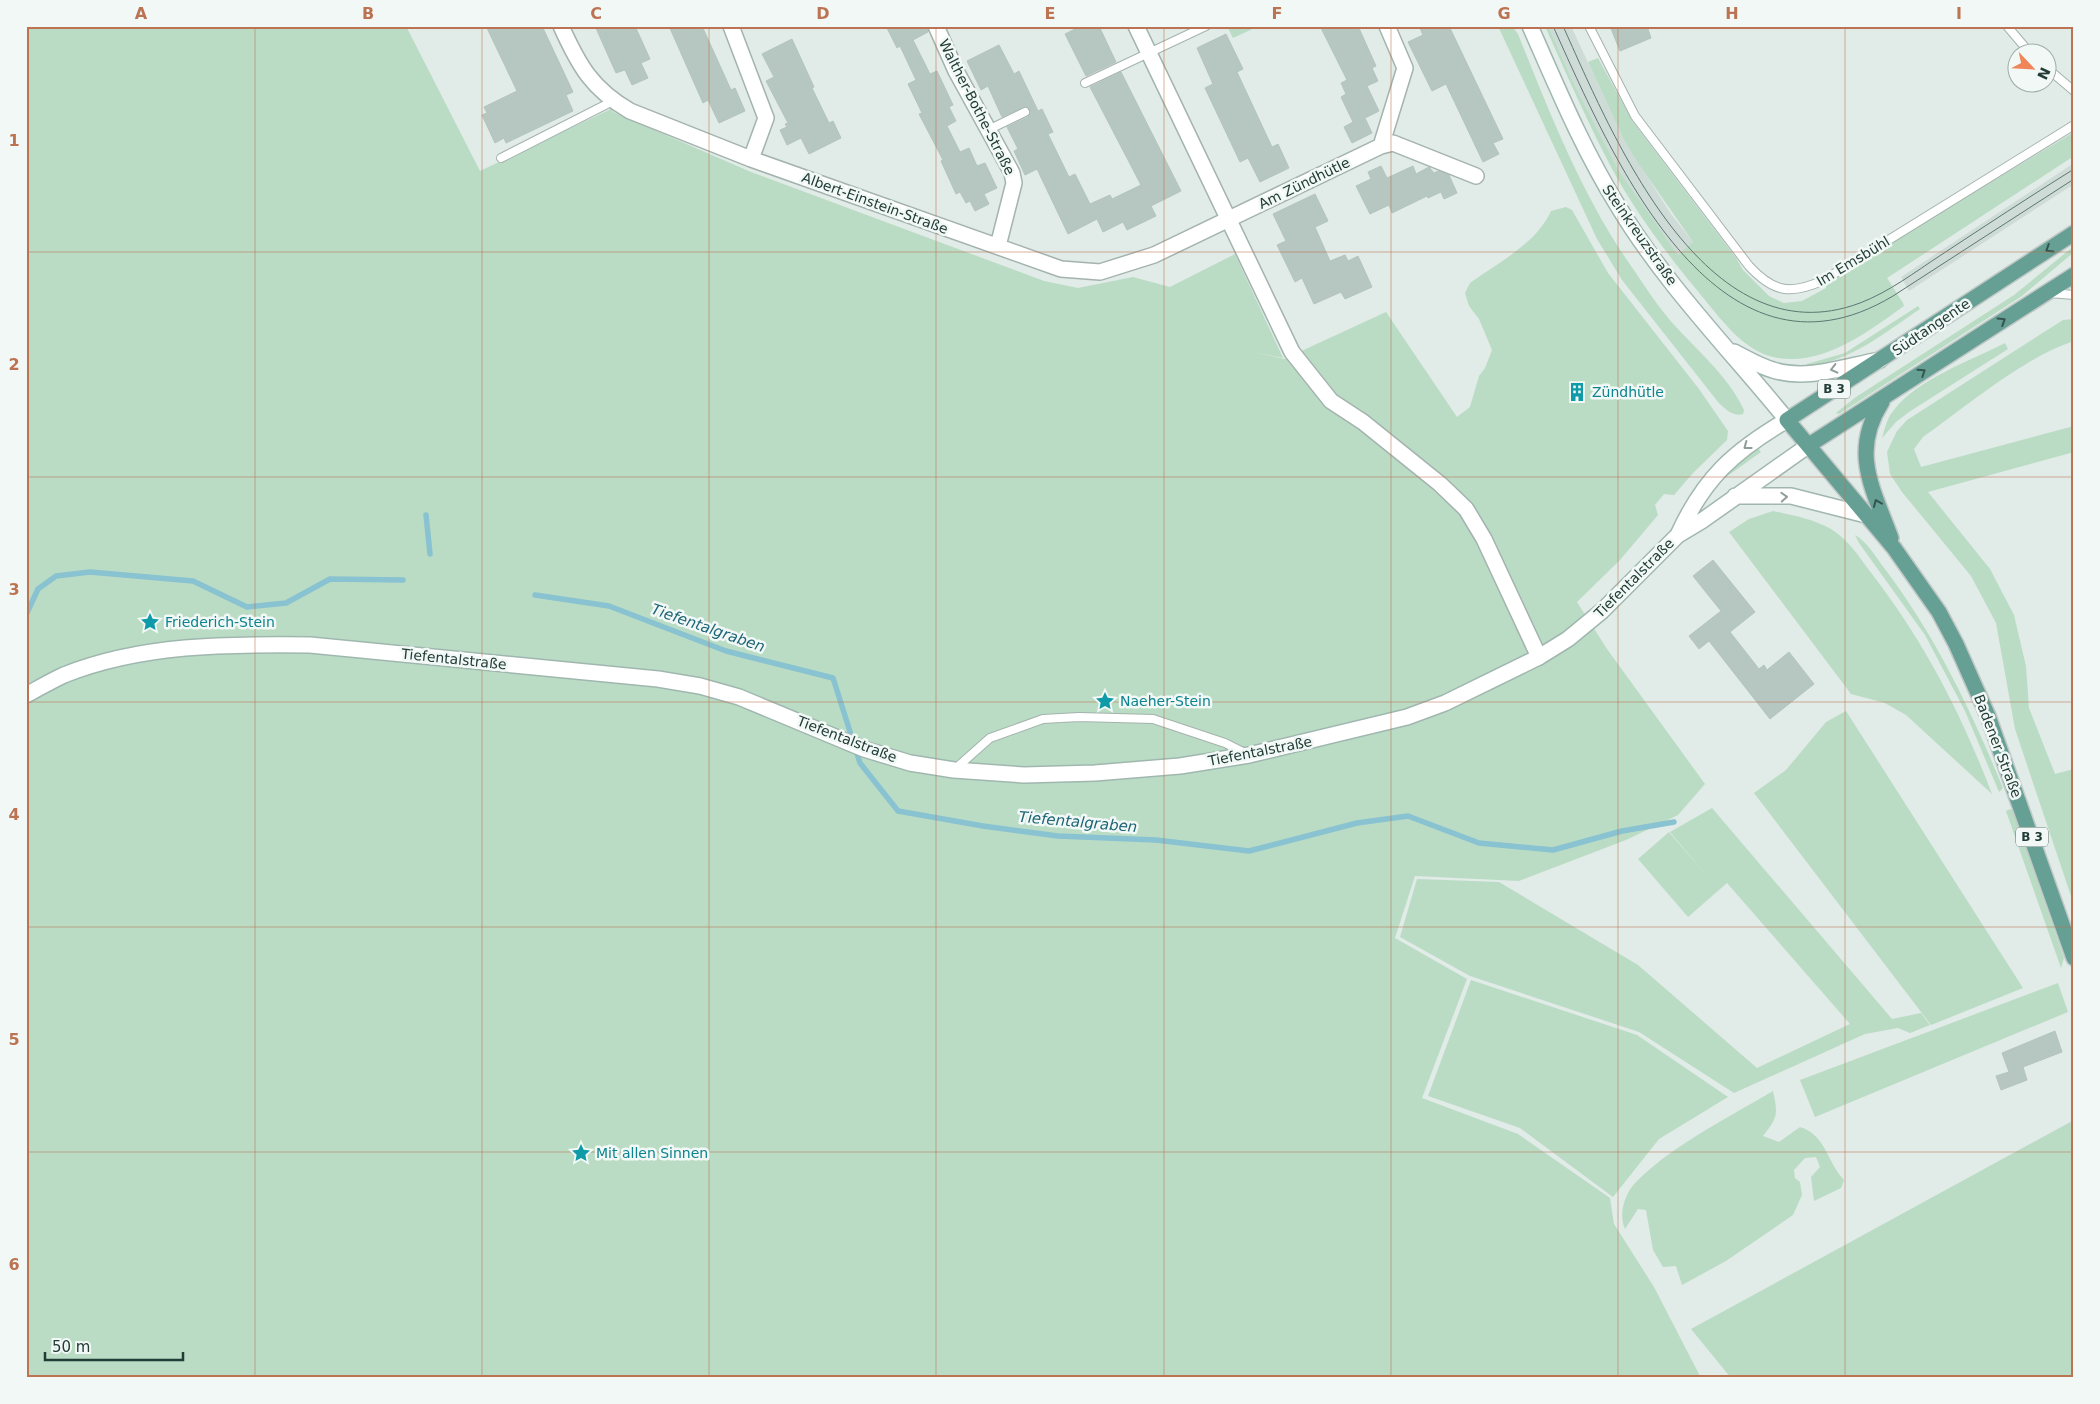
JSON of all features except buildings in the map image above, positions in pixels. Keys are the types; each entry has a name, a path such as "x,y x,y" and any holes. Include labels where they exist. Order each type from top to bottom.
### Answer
{"main road":[{"name":"Südtangente","path":"1788,420 2074,233"},
{"name":"B 3","path":"1809,445 2074,275"},
{"name":"Badener Straße","path":"1884,398 1871,420 1868,431 1868,481 1894,548"},
{"name":"Badener Straße","path":"1788,420 1894,548 1939,612 1970,673 2017,795 2074,958"}],"street":[{"name":"Albert-Einstein-Straße","path":"562,26 576,60 589,80 613,101 630,111 751,159 1061,269 1100,272 1154,255 1227,221"},
{"path":"731,26 766,118 751,159"},
{"name":"Walther-Bothe-Straße","path":"936,26 956,71 1012,173 1014,183 998,246"},
{"path":"1136,26 1227,221 1292,352 1331,401 1363,422 1440,484 1466,509 1484,539 1539,657"},
{"path":"1381,146 1406,68 1387,26"},
{"name":"Steinkreuzstraße","path":"1530,26 1582,140 1618,207 1668,277 1788,420"},
{"name":"Am Zündhütle","path":"1227,221 1381,146 1393,143 1476,176"},
{"path":"1728,349 1774,370 1799,374 1819,373 1882,360"},
{"name":"Tiefentalstraße","path":"1678,535 1688,513 1708,481 1744,448 1788,420"},
{"name":"Tiefentalstraße","path":"26,695 71,673 104,662 154,651 258,644 310,645 658,679 700,686 740,697 812,725 864,749 910,763 954,770 1024,775 1095,774 1180,766 1249,755 1407,718 1445,703 1539,657 1568,639 1602,611 1678,535 1704,520 1735,496 1809,445"},
{"path":"1735,496 1791,496 1866,515"}],"lane":[{"path":"1085,83 1206,26"},
{"name":"Im Emsbühl","path":"1589,26 1635,116 1654,143 1749,266 1767,283 1791,291 1824,280 2074,126"},
{"path":"2007,26 2021,42"},
{"path":"2058,77 2074,91"},
{"path":"501,158 613,101"},
{"path":"988,130 1026,112"},
{"path":"2047,292 2074,295"},
{"path":"954,770 990,738 1043,719 1079,717 1153,719 1225,743 1249,755"}],"shaded area":[{"path":"1548,26 1571,26 1624,140 1671,214 1693,242 1678,256 1619,171 1575,86"},
{"path":"2074,163 2074,184 1909,291 1901,277"}],"green space":[{"path":"26,26 406,26 480,171 611,109 613,112 751,172 1044,281 1078,288 1133,277 1170,287 1235,254 1283,358 1253,352 1284,359 1386,312 1457,417 1470,407 1479,376 1485,368 1492,350 1479,319 1469,306 1465,293 1470,283 1526,243 1544,223 1551,211 1566,207 1572,210 1608,273 1699,389 1728,431 1727,440 1693,473 1674,495 1664,494 1655,505 1658,515 1620,560 1577,602 1607,649 1705,784 1678,815 1626,840 1519,881 1415,876 1395,938 1467,979 1422,1098 1518,1134 1610,1198 1614,1224 1654,1287 1701,1378 26,1378"},
{"path":"1227,26 1259,26 1233,38"},
{"path":"1498,26 1512,26 1518,34 1570,157 1600,217 1617,245 1665,314 1729,385 1744,410 1743,414 1739,415 1726,410 1718,402 1622,280 1597,239"},
{"path":"1545,26 1548,26 1575,86 1619,171 1678,255 1693,242 1624,140 1588,62 1598,58 1633,122 1736,258 1743,270 1769,296 1784,303 1802,301 1826,288 1826,285 1869,256 2074,132 2074,156 1887,278 1904,306 1875,326 1826,353 1791,359 1773,357 1743,342 1727,326 1679,268 1643,219 1621,185 1602,150"},
{"path":"2074,246 2074,252 2022,296 1839,414 1836,413 1856,397 2014,295"},
{"path":"1918,306 1920,309 1879,337 1851,353 1821,364 1805,366 1845,353"},
{"path":"2074,319 2074,341 2035,358 1996,383 1923,437 1914,449 1921,467 2074,426 2074,452 1928,492 1990,569 2014,615 2026,666 2029,708 2055,774 2074,769 2074,905 2015,729 1996,623 1971,576 1902,492 1890,474 1887,452 1897,431 1907,420 2063,320"},
{"path":"2005,343 2008,349 1909,412 1896,422 1882,438 1886,423 1892,413 1916,389 1945,372"},
{"path":"1758,448 1761,452 1712,487 1746,455"},
{"path":"1773,511 1810,520 1831,529 1843,538 1858,555 1909,626 1940,679 1968,735 1992,794 1906,715 1885,703 1851,694 1729,532 1749,519"},
{"path":"1855,535 1868,546 1885,569 1936,648 1965,702 1991,759 2003,788 1999,792 1965,711 1925,635"},
{"path":"1846,711 2023,988 1931,1025 1754,793 1786,770 1826,722"},
{"path":"1712,808 1892,1019 1921,1013 1930,1025 1910,1033 1898,1028 1865,1034 1734,1093 1639,1032 1470,976 1400,937 1417,879 1499,882 1638,965 1757,1068 1850,1024 1727,883 1688,917 1638,859 1669,832 1706,875 1670,832"},
{"path":"2010,809 2013,811 2064,958 2061,968 2006,811"},
{"path":"1471,980 1637,1035 1728,1097 1659,1139 1613,1197 1520,1128 1428,1096"},
{"path":"2058,983 2068,1012 1815,1117 1800,1080"},
{"path":"1773,1091 1776,1115 1763,1136 1779,1142 1800,1127 1809,1131 1821,1143 1844,1180 1841,1188 1814,1201 1811,1177 1820,1167 1816,1157 1805,1158 1794,1170 1795,1178 1800,1182 1802,1195 1793,1215 1726,1261 1682,1285 1676,1266 1663,1267 1653,1250 1646,1210 1638,1209 1625,1229 1622,1216 1626,1197 1638,1180 1669,1154"},
{"path":"2074,1120 2074,1378 1731,1378 1691,1329"}],"waterway":[{"name":"Tiefentalgraben","path":"426,515 430,554"},
{"name":"Tiefentalgraben","path":"26,615 38,589 56,576 90,572 193,581 247,607 286,603 330,579 403,580"},
{"name":"Tiefentalgraben","path":"535,595 609,606 726,651 833,678 860,763 898,811 983,826 1058,836 1156,840 1249,851 1357,823 1408,816 1479,843 1553,850 1622,831 1674,822"}],"tram line":[{"path":"1553,26 1605,136 1639,195 1678,248 1722,291 1773,317 1830,320 1893,296 2074,179"},
{"path":"1563,26 1608,123 1638,177 1672,227 1711,270 1755,300 1805,312 1860,303 1902,281 2074,169"}],"place":[{"name":"Zündhütle","path":"1577,392"},
{"name":"Friederich-Stein","path":"150,622"},
{"name":"Naeher-Stein","path":"1105,701"},
{"name":"Mit allen Sinnen","path":"581,1153"}]}
